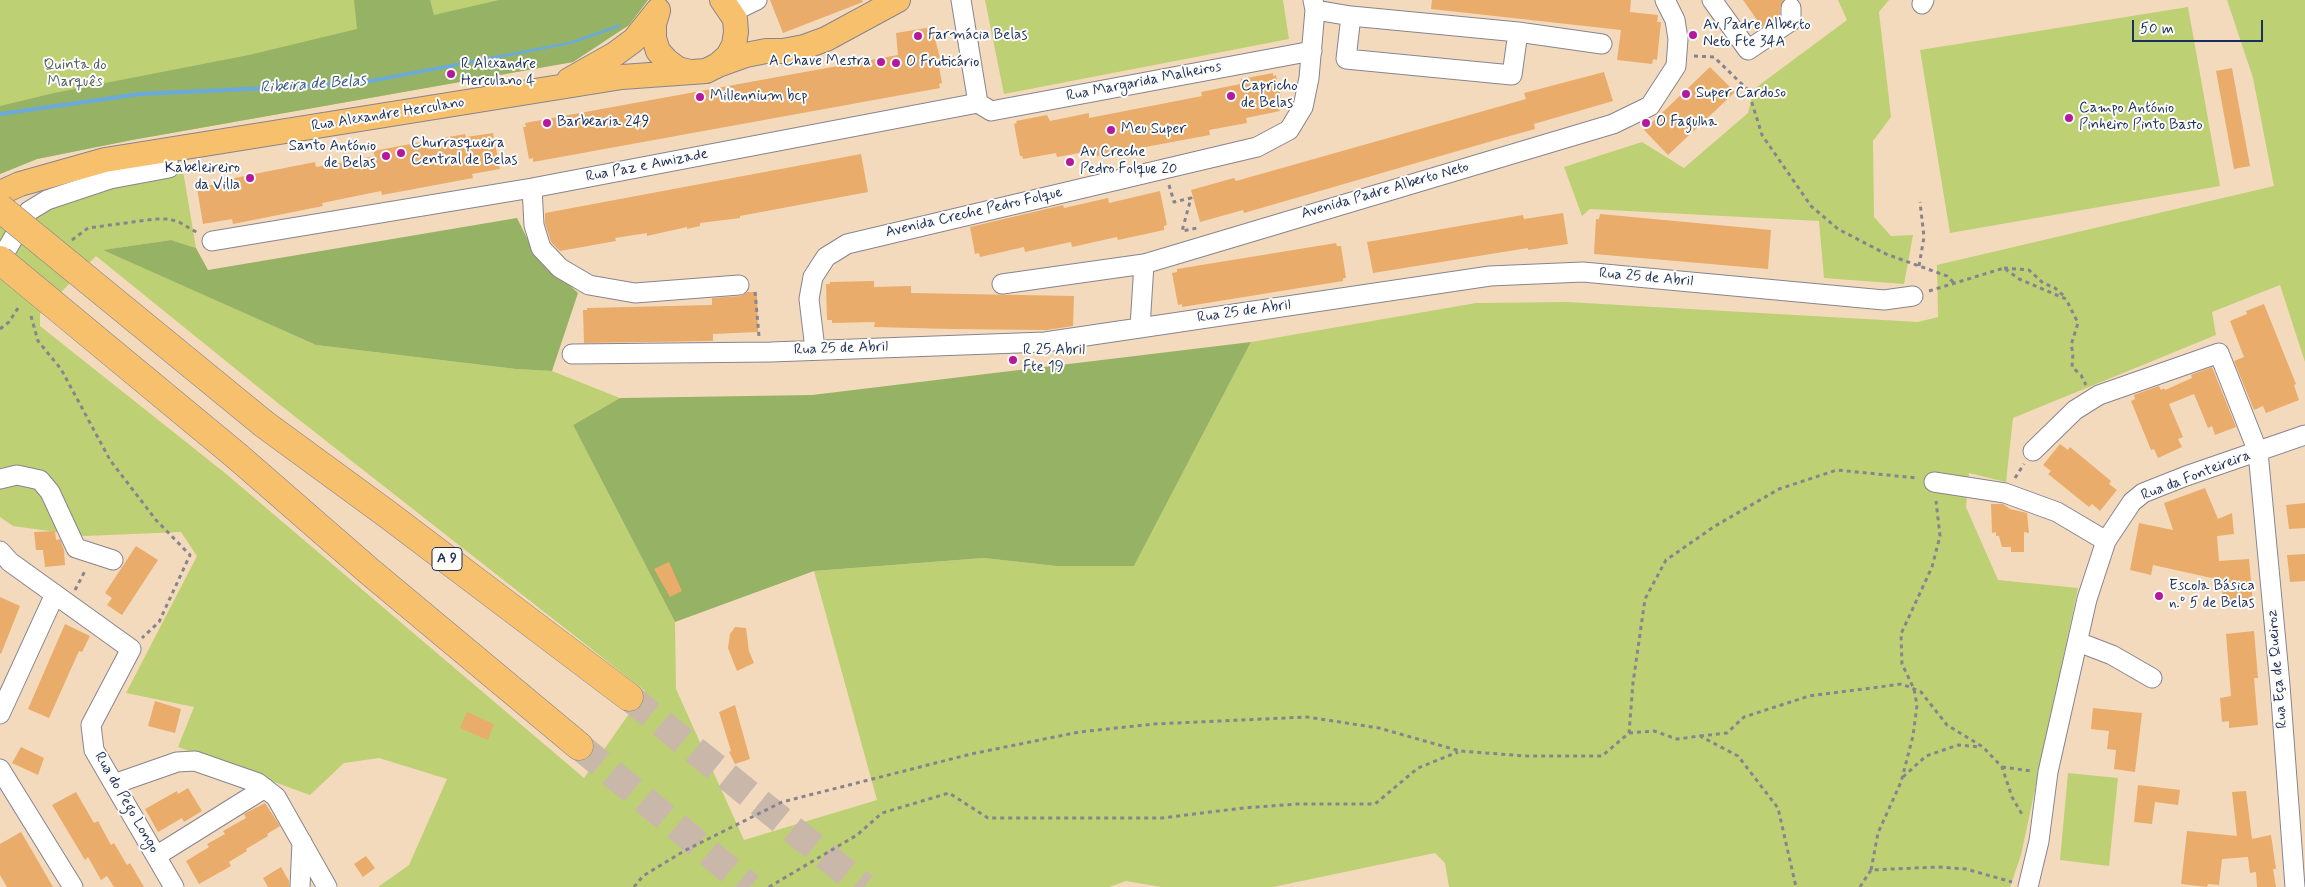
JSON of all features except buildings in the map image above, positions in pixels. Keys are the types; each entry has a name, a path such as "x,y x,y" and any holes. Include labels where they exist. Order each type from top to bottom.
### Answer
{"highway":[{"name":"A 9","path":"0,208 264,424 388,514 629,697"},
{"path":"0,261 238,457 369,571 579,746"}],"main road":[{"name":"Rua Alexandre Herculano","path":"0,193 27,182 105,160 654,73 706,71 746,54 766,51 783,52 826,39 898,0"},
{"path":"662,5 654,24 654,38 658,51 678,69 692,72"},
{"path":"554,88 621,49 642,31 662,5"},
{"path":"728,7 753,42 766,51"},
{"path":"718,65 728,56 734,45 736,32 728,7"}],"street":[{"path":"728,7 757,0"},
{"path":"961,0 978,103"},
{"name":"Avenida Padre Alberto Neto","path":"1002,284 1144,264 1613,124 1650,106 1676,66 1678,39 1675,20 1666,0"},
{"path":"1712,0 1748,50 1791,21 1791,8"},
{"path":"1314,5 1351,16 1518,32 1602,44"},
{"name":"Avenida Creche Pedro Folque","path":"815,349 809,299 813,277 826,257 847,244 1257,147 1289,130 1303,107 1309,78 1314,5"},
{"path":"1351,16 1346,60 1512,75 1518,32"},
{"name":"Rua Margarida Malheiros","path":"978,103 991,111 1312,51"},
{"name":"Rua Paz e Amizade","path":"212,241 532,188 978,103"},
{"path":"0,261 29,211 47,200 110,179 169,168 166,150"},
{"path":"532,188 534,225 541,248 560,268 589,285 635,293 739,285"},
{"path":"1140,327 1144,264"},
{"name":"Rua 25 de Abril","path":"572,354 760,352 1045,342 1490,276 1574,272 1884,300 1913,296"},
{"name":"Rua Eça de Queiroz","path":"2092,399 2218,352 2258,452 2280,685 2295,887"},
{"path":"2033,451 2075,410 2092,399"},
{"name":"Rua da Fonteireira","path":"2029,887 2039,841 2048,772 2087,599 2106,541 2132,502 2143,493 2186,476 2305,435"},
{"path":"0,479 17,475 40,480 50,492 76,548 113,560"},
{"path":"1934,482 2005,493 2057,512 2106,541"},
{"path":"0,551 10,562 131,649"},
{"path":"0,714 62,599"},
{"path":"2078,642 2112,655 2152,678"},
{"name":"Rua do Pego Longo","path":"131,649 91,725 94,750 174,887"},
{"path":"114,784 177,762 195,761 258,783 276,797 327,887"},
{"path":"0,769 73,887"},
{"path":"156,856 265,788"},
{"path":"300,887 302,842"}],"path":[{"path":"1677,56 1714,57 1748,90 1762,135 1811,206 1838,229 1886,254 1947,276 1954,283"},
{"path":"1165,168 1174,202 1191,198 1182,231 1202,227 1209,244"},
{"path":"1918,266 1924,237 1920,202"},
{"path":"67,246 73,238 88,228 169,219 179,222 212,241"},
{"path":"2004,268 2019,279 2066,299"},
{"path":"1913,296 2004,268 2029,270 2043,283 2055,288 2066,299 2078,322 2071,345 2073,354 2072,367 2082,375 2092,399"},
{"path":"739,285 754,285 760,352"},
{"path":"0,329 9,322 24,298"},
{"path":"31,315 38,341 61,369 110,460 156,520 190,555 159,622 131,649"},
{"path":"2005,493 2033,451"},
{"path":"1629,733 1633,683 1645,599 1666,560 1714,526 1779,490 1838,470 1902,476 1934,482 1940,536 1932,567 1901,634 1902,664 1914,690 1917,704 1913,736 1902,778 1878,833 1871,870 1860,887"},
{"path":"62,599 94,554"},
{"path":"634,887 643,876 684,851 782,802 971,754 1079,732 1154,724 1307,717 1379,728 1460,751 1525,756 1602,756 1629,733 1654,731 1677,738 1727,733 1744,717 1809,696 1902,684 1921,692 1946,725 1982,747 2002,767 2012,797 2039,841"},
{"path":"1700,736 1738,756 1778,808 1796,887"},
{"path":"1902,778 1926,756 1958,745 1982,747"},
{"path":"769,887 857,835 882,814 949,793 988,818 1162,818 1243,808 1297,804 1375,804 1418,768 1460,751"},
{"path":"2002,767 2048,772"},
{"path":"1871,870 1938,867 1966,868 2029,887"}],"green space":[{"name":"Quinta do Marquês","path":"0,0 648,0 629,25 573,62 132,140 37,159 0,174"},
{"name":"Quinta do Marquês","path":"354,0 430,0 434,15 499,0 648,0 629,25 573,62 132,140 37,159 0,174 0,106 54,93 249,55 357,29"},
{"path":"985,0 1283,0 1289,39 1004,94"},
{"path":"1838,0 1889,0 1879,12 1891,117 1873,141 1874,217 1891,236 1913,235 1904,284 1824,278 1819,221 1590,209 1582,216 1564,167 1642,142 1684,168 1748,113 1754,89 1847,20"},
{"path":"2227,0 2305,0 2305,362 2280,285 2212,312 2216,335 2013,418 2006,482 1969,473 1966,507 1998,580 2078,588 2021,855 2010,887 1449,887 1445,863 1435,853 1273,887 1161,887 1126,881 1109,887 378,887 409,865 447,779 379,758 344,763 310,795 178,747 194,707 126,693 197,556 181,532 85,536 13,526 0,517 0,218 115,173 183,171 196,248 171,240 104,250 316,345 516,369 552,371 620,398 573,425 675,622 676,689 744,840 877,800 814,571 984,558 1056,566 1134,566 1251,342 1476,303 1567,302 1918,322 1938,317 1937,265 2274,186 2253,78","holes":["96,256 279,404 645,691 584,778 225,473 40,326 40,314"]},
{"name":"Campo António Pinheiro Pinto Basto","path":"2188,7 2220,186 1950,233 1920,50"},
{"path":"517,218 534,252 578,293 552,371 516,369 316,345 103,250 171,240 196,248 208,270"},
{"path":"1251,342 1134,566 1056,566 984,558 814,571 675,622 573,425 620,398 812,395"},
{"path":"2068,773 2118,778 2109,866 2060,860"}],"water":[{"name":"Ribeira de Belas","path":"620,24 620,27 571,44 355,86 140,96 0,116 0,112 139,92 355,82 569,42"}],"tunnel":[{"path":"629,697 864,887"},
{"path":"579,746 750,887"}],"place":[{"name":"Av Padre Alberto Neto Fte 34A","path":"1693,35"},
{"name":"Farmácia Belas","path":"918,36"},
{"name":"A Chave Mestra","path":"881,62"},
{"name":"O Fruticário","path":"896,63"},
{"name":"R Alexandre Herculano 4","path":"451,74"},
{"name":"Super Cardoso","path":"1686,94"},
{"name":"Capricho de Belas","path":"1231,96"},
{"name":"Millennium bcp","path":"700,97"},
{"name":"Campo António Pinheiro Pinto Basto","path":"2069,118"},
{"name":"Barbearia 249","path":"547,123"},
{"name":"O Fagulha","path":"1646,123"},
{"name":"Meu Super","path":"1111,130"},
{"name":"Churrasqueira Central de Belas","path":"401,153"},
{"name":"Santo António de Belas","path":"386,156"},
{"name":"Av Creche Pedro Folque 20","path":"1070,162"},
{"name":"Kabeleireiro da Villa","path":"250,178"},
{"name":"R 25 Abril Fte 19","path":"1013,360"},
{"name":"Escola Básica n.º 5 de Belas","path":"2159,596"}]}
